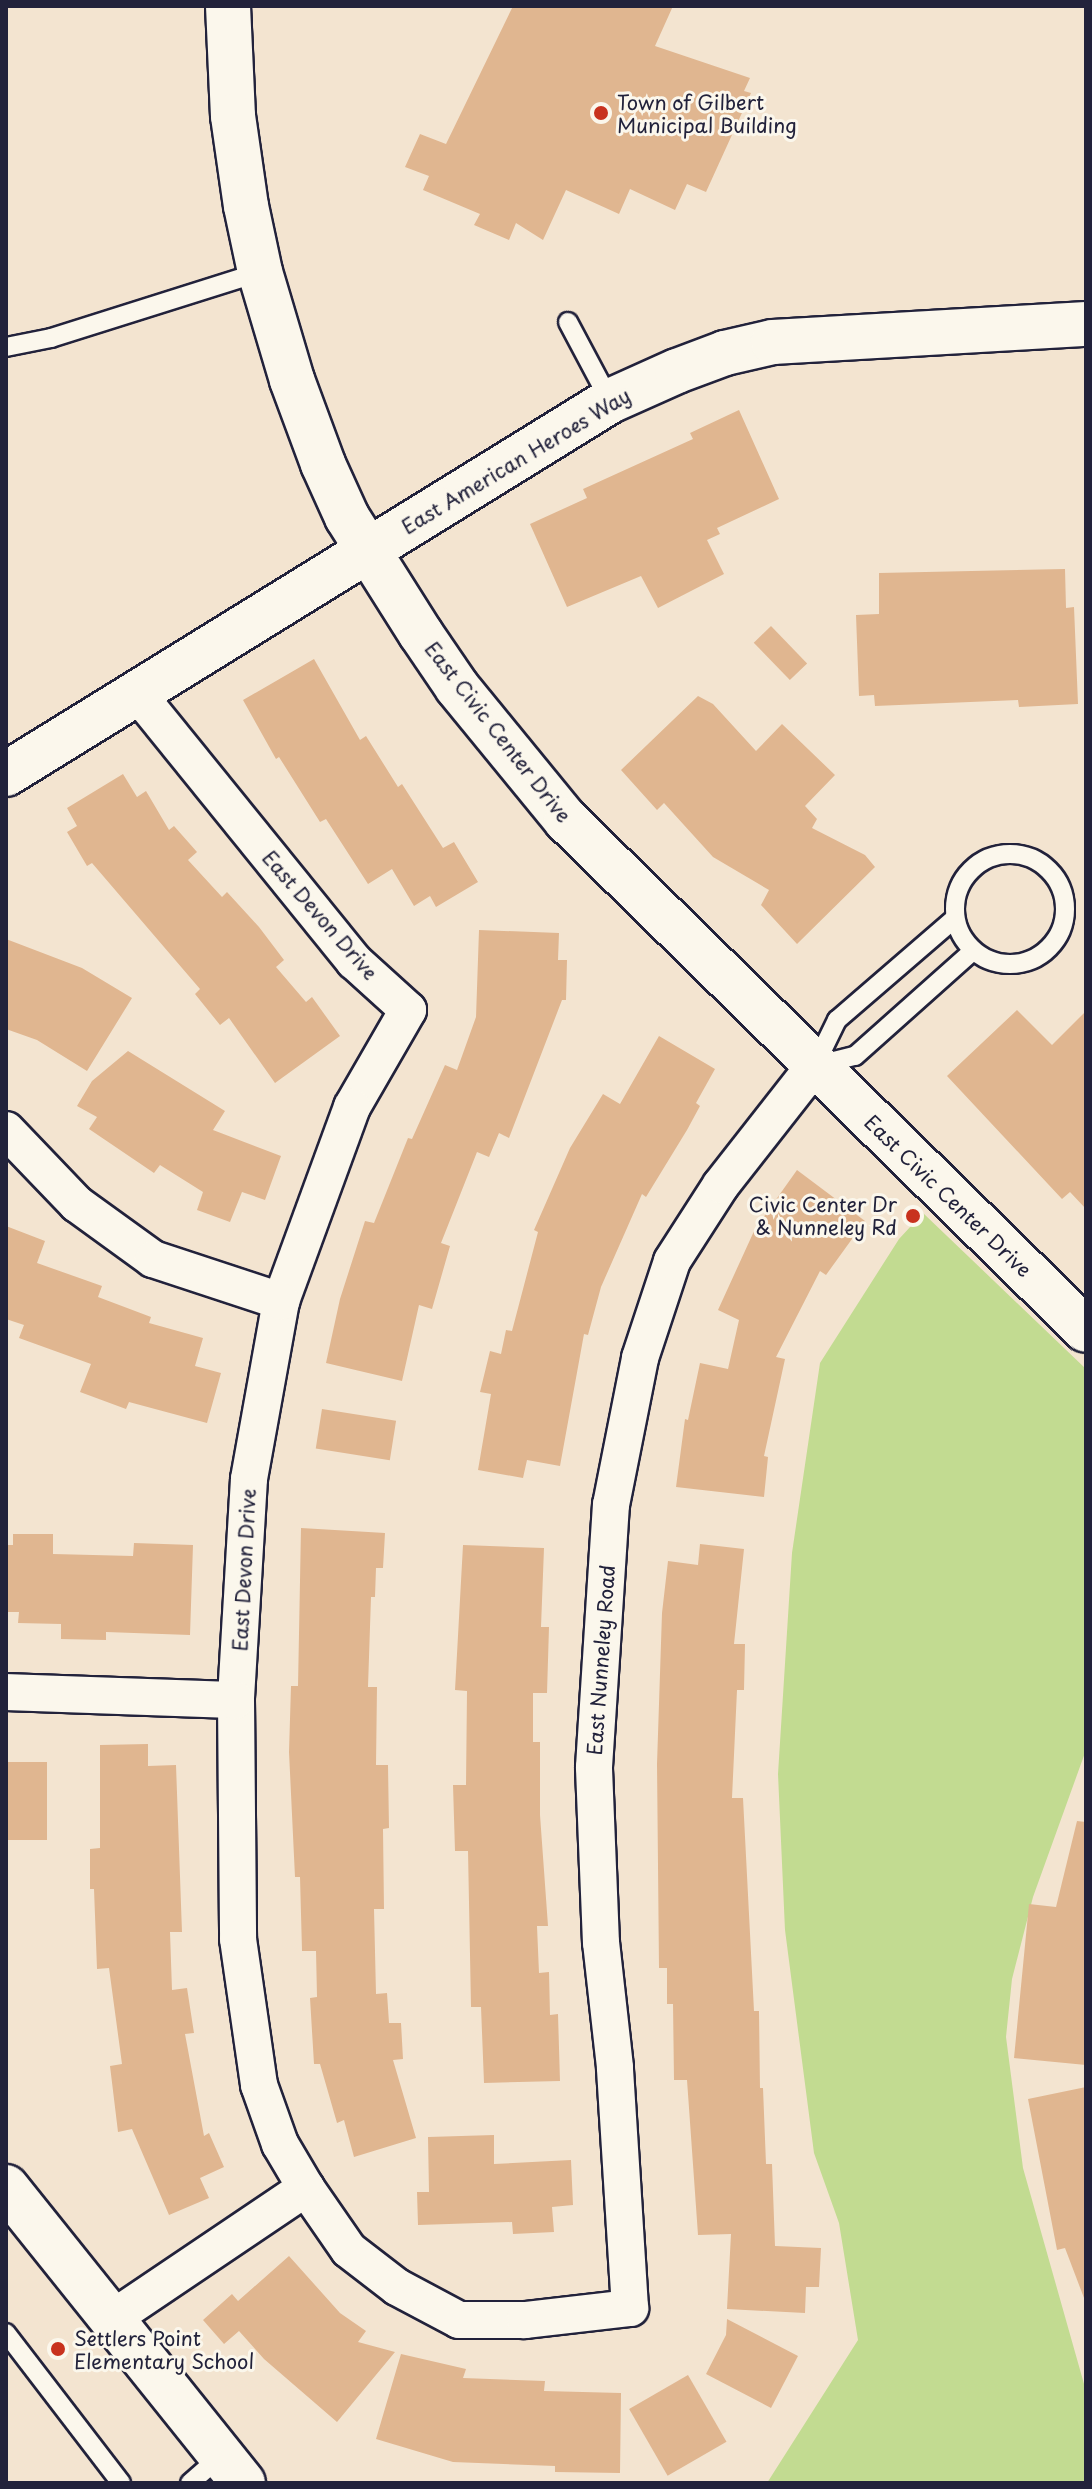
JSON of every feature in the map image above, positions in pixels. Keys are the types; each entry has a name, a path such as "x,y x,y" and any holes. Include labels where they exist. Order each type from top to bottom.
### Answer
{"street":[{"name":"East Civic Center Drive","path":"228,6 236,141 260,272 292,380 323,464 367,550 457,687 540,791 1086,1330"},
{"name":"East American Heroes Way","path":"6,774 610,401 725,353 773,342 1086,324"},
{"name":"East Devon Drive","path":"137,693 354,961 408,1010 352,1107 281,1301 249,1479 236,1700 238,1939 256,2070 280,2144 306,2188 349,2250 397,2287 459,2320 525,2320 630,2308"},
{"name":"East Nunneley Road","path":"630,2308 615,2067 601,1943 594,1767 611,1505 640,1358 672,1261 721,1185 815,1065"},
{"path":"6,1130 77,1204 153,1259 281,1301"},
{"path":"6,1692 236,1700"},
{"path":"6,2187 113,2318 218,2474"},
{"path":"113,2318 306,2188"}],"lane":[{"path":"6,347 51,338 260,272"},
{"path":"568,322 610,401"},
{"path":"1005,853 1039,861 1053,872 1062,888 1064,923 1057,939 1044,953 1027,962 1009,965 990,961 973,951 962,936 955,918 955,899 962,881 973,867 988,857 1005,853"},
{"path":"815,1065 837,1020 955,918"},
{"path":"815,1065 855,1056 973,951"},
{"path":"6,2333 121,2483"}],"green space":[{"path":"923,1213 1086,1369 1086,1750 1033,1897 1012,1979 1006,2037 1023,2168 1086,2391 1086,2483 767,2483 858,2340 839,2223 814,2153 785,1930 778,1774 792,1553 820,1363 899,1239"}],"building":[{"name":"Town of Gilbert Municipal Building","path":"513,6 673,6 655,46 750,78 744,91 751,93 706,192 687,184 675,210 630,189 619,214 566,190 543,240 516,223 509,240 474,225 480,214 423,190 429,176 405,167 420,134 446,144"},
{"path":"739,410 779,499 717,528 720,534 707,540 724,574 658,608 641,576 567,607 530,524 587,498 583,489 693,439 690,433"},
{"path":"1065,569 1066,608 1074,607 1078,704 1019,707 1018,700 875,706 874,695 859,696 856,615 879,614 879,573"},
{"path":"771,626 807,663 790,680 754,643"},
{"path":"314,659 360,740 366,736 398,787 402,784 443,848 454,842 478,882 436,907 430,896 414,906 392,869 368,884 326,819 320,822 279,757 276,759 243,700"},
{"path":"698,696 713,704 756,751 782,724 835,775 805,806 817,819 812,828 865,855 875,867 797,944 761,905 769,890 713,857 664,803 657,810 621,770"},
{"path":"123,774 137,797 146,791 169,830 174,826 197,852 188,860 222,897 227,892 259,927 284,960 276,967 306,1002 312,997 340,1036 275,1083 229,1018 220,1025 195,994 200,989 92,863 87,866 67,832 77,826 67,808"},
{"path":"479,930 559,933 558,960 567,960 566,1000 562,1000 509,1138 499,1133 489,1157 477,1152 441,1243 450,1246 432,1309 419,1305 402,1381 326,1363 340,1299 365,1221 374,1223 408,1138 412,1139 445,1065 457,1070 476,1017"},
{"path":"6,939 82,968 132,998 87,1071 37,1040 6,1029"},
{"path":"1017,1010 1052,1045 1086,1011 1086,1209 1070,1192 1062,1199 947,1076"},
{"path":"659,1036 715,1069 696,1103 700,1106 687,1130 646,1197 642,1194 601,1287 588,1335 584,1334 560,1466 527,1460 523,1478 478,1470 491,1394 480,1392 490,1351 501,1354 506,1330 512,1331 538,1232 534,1230 570,1148 603,1094 620,1104"},
{"path":"128,1051 225,1111 213,1130 281,1156 265,1200 242,1192 230,1222 197,1210 203,1192 160,1165 154,1173 89,1129 97,1117 77,1106 92,1081"},
{"path":"797,1170 865,1221 826,1275 820,1271 776,1357 785,1359 764,1456 768,1457 764,1497 676,1487 685,1419 688,1420 700,1363 728,1369 739,1320 718,1310 755,1229"},
{"path":"6,1226 45,1241 37,1263 102,1286 98,1297 151,1317 149,1323 203,1338 195,1366 221,1373 207,1423 129,1402 126,1409 80,1392 91,1364 19,1338 24,1325 6,1319"},
{"path":"322,1409 396,1421 390,1460 316,1449"},
{"path":"301,1528 385,1533 383,1568 376,1568 375,1597 371,1597 368,1687 377,1687 376,1765 388,1765 389,1828 383,1829 384,1909 374,1909 376,1994 387,1993 389,2023 401,2023 403,2059 393,2060 416,2138 354,2157 344,2120 337,2123 320,2064 314,2064 310,1998 317,1997 316,1951 302,1951 300,1877 295,1877 289,1752 291,1686 298,1686"},
{"path":"13,1534 53,1534 53,1554 133,1556 134,1543 193,1545 190,1635 106,1632 106,1640 61,1639 61,1624 18,1623 19,1612 6,1612 6,1545 13,1545"},
{"path":"700,1544 744,1549 734,1644 745,1644 744,1690 737,1690 732,1798 743,1798 754,2011 759,2011 760,2088 763,2088 766,2164 772,2164 775,2246 821,2248 819,2287 806,2287 805,2313 727,2309 731,2234 698,2235 687,2080 674,2080 673,2004 667,2004 667,1968 659,1968 657,1764 662,1613 668,1561 698,1565"},
{"path":"463,1545 544,1548 541,1627 549,1627 547,1693 533,1693 533,1742 540,1742 540,1815 548,1926 537,1926 539,1973 549,1972 550,2015 558,2014 560,2081 484,2083 481,2007 471,2007 468,1851 455,1851 453,1785 466,1785 467,1691 455,1690"},
{"path":"148,1744 148,1766 176,1765 182,1932 170,1932 172,1990 187,1988 194,2033 185,2034 204,2136 209,2133 224,2167 200,2178 209,2198 169,2215 132,2129 118,2132 110,2066 122,2064 109,1968 97,1969 94,1889 90,1889 90,1849 100,1848 100,1745"},
{"path":"6,1762 47,1762 47,1840 6,1840"},
{"path":"1077,1821 1086,1822 1086,2065 1014,2058 1029,1904 1056,1907"},
{"path":"1086,2087 1084,2298 1065,2248 1057,2250 1028,2099"},
{"path":"494,2135 494,2164 571,2160 573,2205 552,2207 554,2232 513,2234 512,2222 418,2225 417,2192 429,2192 428,2137"},
{"path":"289,2256 340,2313 366,2331 358,2342 395,2352 337,2422 264,2359 239,2331 224,2344 203,2320 232,2294 238,2301"},
{"path":"727,2319 798,2356 771,2408 706,2374 726,2335"},
{"path":"401,2354 466,2369 463,2378 545,2381 544,2391 621,2393 620,2473 555,2472 555,2466 453,2462 376,2439"},
{"path":"688,2375 726,2442 668,2476 629,2409"}],"place":[{"name":"Town of Gilbert Municipal Building","path":"601,113"},
{"name":"Civic Center Dr & Nunneley Rd","path":"913,1216"},
{"name":"Settlers Point Elementary School","path":"58,2349"}]}
